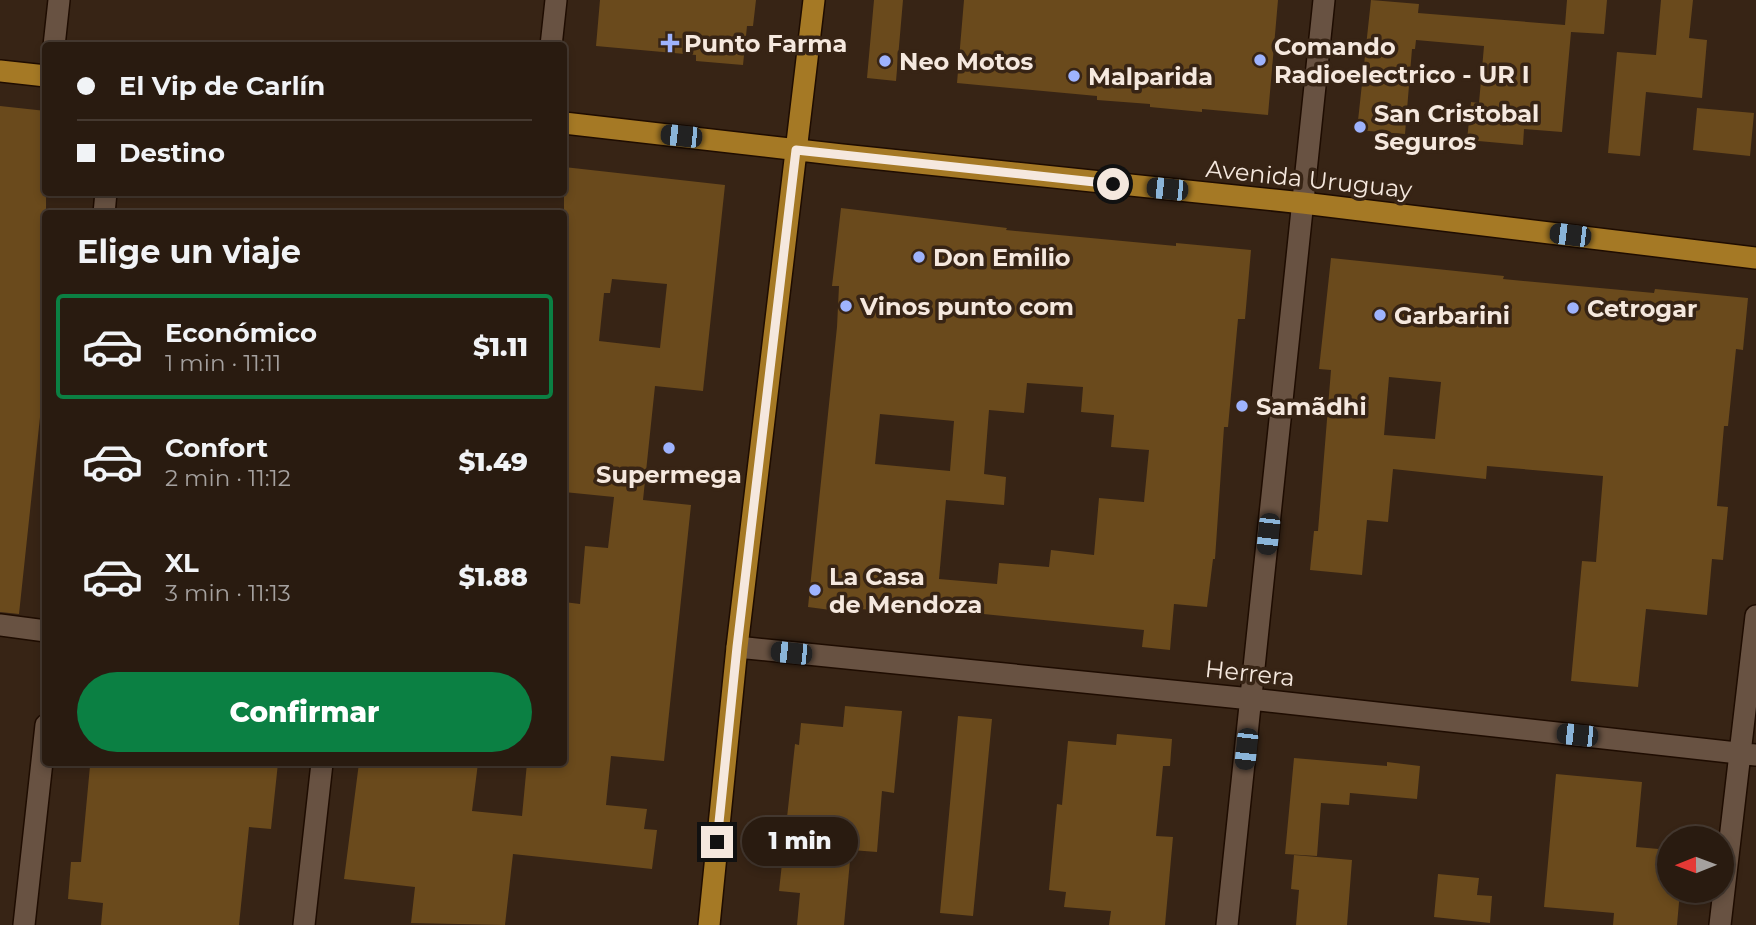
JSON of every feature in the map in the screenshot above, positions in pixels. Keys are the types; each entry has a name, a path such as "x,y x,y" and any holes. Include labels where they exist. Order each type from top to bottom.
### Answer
{"main road":[{"path":"709,925 737,647 814,0"},
{"path":"0,71 42,76"},
{"name":"Avenida Uruguay","path":"567,123 1303,203 1756,258"}],"street":[{"path":"54,42 59,0"},
{"path":"551,42 556,0"},
{"path":"1227,925 1324,0"},
{"path":"1720,925 1748,754 1756,616"},
{"path":"0,625 42,630"},
{"name":"Herrera","path":"737,647 1251,699 1748,754"},
{"path":"24,925 42,761"},
{"path":"304,925 321,766"}],"building":[{"path":"600,0 756,0 753,26 747,26 743,65 696,61 696,55 596,46"},
{"path":"874,0 903,0 896,81 867,78"},
{"path":"964,0 1278,0 1268,115 1150,107 1150,104 1097,100 1097,96 957,83"},
{"path":"1371,0 1419,4 1418,13 1565,25 1567,0 1607,0 1604,34 1571,32 1562,132 1524,129 1523,145 1467,140 1471,102 1479,103 1484,46 1416,40 1415,49 1412,49 1405,134 1357,130"},
{"path":"1661,0 1693,0 1689,38 1707,40 1702,98 1646,92 1640,156 1608,153 1617,52 1656,55"},
{"path":"0,106 42,111 42,196 46,196 46,210 42,210 42,398 19,614 0,612"},
{"path":"1697,108 1754,113 1750,156 1693,150"},
{"path":"567,167 725,185 703,391 655,386 643,500 691,505 664,761 611,756 606,805 647,809 644,829 657,830 652,869 513,854 505,925 411,923 415,887 344,879 359,766 478,766 472,811 522,816 527,766 567,766 567,602 580,604 585,546 608,548 614,497 567,492 567,210 564,210 564,196 567,196","holes":["612,279 667,284 660,348 599,341 604,293 610,293"]},
{"path":"841,208 1007,228 1006,230 1176,246 1176,243 1251,250 1245,319 1238,319 1228,427 1224,427 1215,559 1207,607 1174,604 1170,650 1142,647 1144,630 964,612 963,615 916,611 915,614 808,607 837,327 839,286 832,286","holes":["1027,383 1083,387 1081,412 1114,415 1111,447 1149,450 1144,502 1099,498 1094,555 1051,550 1049,567 999,563 997,584 939,579 946,500 1004,505 1006,477 984,474 989,410 1024,413","880,414 954,421 950,471 875,464"]},
{"path":"1331,258 1504,276 1503,279 1654,293 1655,289 1748,298 1743,350 1736,349 1728,426 1724,426 1717,506 1728,507 1723,560 1712,559 1707,615 1646,609 1638,687 1571,681 1582,561 1596,562 1603,476 1487,466 1486,479 1393,469 1388,522 1367,520 1362,575 1310,570 1314,531 1318,531 1331,370 1319,369","holes":["1389,377 1441,382 1435,439 1384,435"]},
{"path":"845,706 902,711 894,793 882,791 877,852 851,850 844,925 797,925 800,893 779,891 795,744 799,745 801,723 843,727"},
{"path":"958,716 992,719 973,916 940,913"},
{"path":"1117,734 1172,739 1170,766 1163,766 1156,836 1173,837 1165,925 1109,925 1111,911 1064,907 1066,892 1049,890 1057,804 1062,805 1068,741 1116,745"},
{"path":"1294,758 1420,766 1417,799 1350,793 1349,805 1321,803 1317,856 1285,854"},
{"path":"90,766 278,766 271,829 249,827 239,925 101,925 103,903 68,899 71,862 81,862"},
{"path":"1556,774 1642,782 1636,847 1657,849 1657,903 1679,903 1677,925 1613,925 1614,913 1544,907"},
{"path":"1294,855 1352,860 1347,925 1296,925 1299,890 1291,889"},
{"path":"1438,874 1479,878 1477,895 1492,896 1490,923 1434,917"}],"place":[{"name":"Punto Farma","path":"670,43"},
{"name":"Comando Radioelectrico - UR I","path":"1260,60"},
{"name":"Neo Motos","path":"885,61"},
{"name":"Malparida","path":"1074,76"},
{"name":"San Cristobal Seguros","path":"1360,127"},
{"name":"Don Emilio","path":"919,257"},
{"name":"Vinos punto com","path":"846,306"},
{"name":"Cetrogar","path":"1573,308"},
{"name":"Garbarini","path":"1380,315"},
{"name":"Samãdhi","path":"1242,406"},
{"name":"Supermega","path":"669,448"},
{"name":"La Casa de Mendoza","path":"815,590"}],"route":[{"path":"717,842 737,647 796,150 1113,184"}]}
